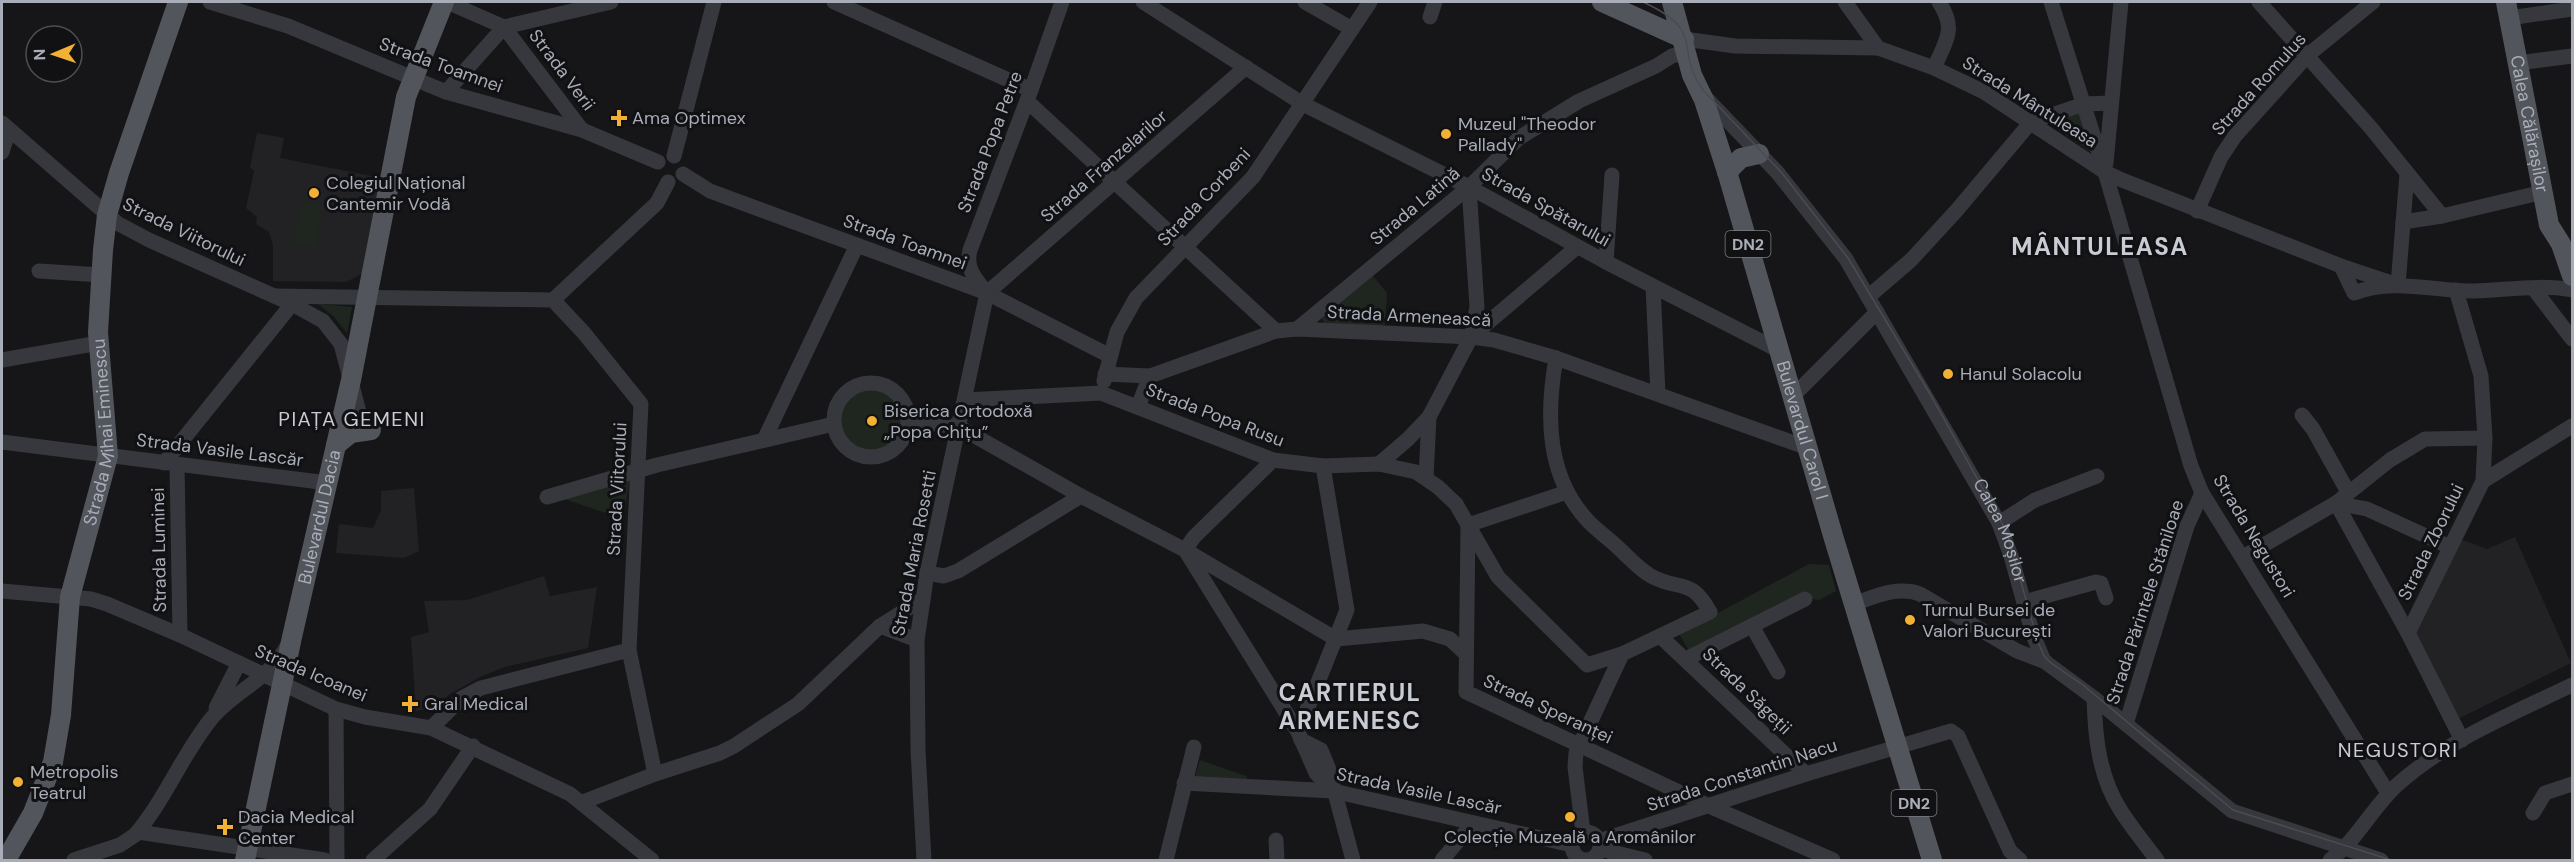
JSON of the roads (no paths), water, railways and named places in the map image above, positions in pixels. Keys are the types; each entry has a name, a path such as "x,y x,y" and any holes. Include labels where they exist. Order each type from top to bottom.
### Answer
{"main road":[{"name":"Strada Mihai Eminescu","path":"6,861 33,813 53,762 60,715 70,597 108,456 99,342 101,275 107,215 119,173 178,2"},
{"name":"Bulevardul Dacia","path":"246,854 273,680 292,637 328,483 368,296 399,129 411,78 445,2"},
{"path":"1602,2 1685,45"},
{"name":"Bulevardul Carol I","path":"1672,2 1692,75 1701,92 1727,172 1808,448 1861,601 1897,746 1932,861"},
{"name":"Calea Călărașilor","path":"2507,10 2549,225 2569,243 2572,276"},
{"path":"1727,172 1741,158 1759,154"},
{"path":"336,445 351,433 371,430"}],"street":[{"name":"Strada Toamnei","path":"210,2 288,26 446,92 582,130 658,162"},
{"name":"Strada Verii","path":"445,2 504,27 582,130"},
{"path":"446,92 504,27 611,2"},
{"path":"674,156 714,2"},
{"name":"Strada Popa Petre","path":"987,293 969,269 969,255 1062,2"},
{"name":"Strada Spătarului","path":"1143,2 1163,7 1246,67 1303,104 1468,187 1653,287 1780,351"},
{"path":"1305,2 1352,29"},
{"name":"Strada Corbeni","path":"1101,393 1117,332 1136,298 1253,177 1370,2"},
{"path":"1430,17 1435,2"},
{"path":"1845,2 1878,48"},
{"path":"1934,68 1950,30 1948,17 1939,2"},
{"name":"Strada Negustori","path":"2051,2 2105,172 2188,455 2202,493 2388,793"},
{"path":"2105,172 2121,2"},
{"path":"2259,2 2308,55 2442,216"},
{"name":"Strada Romulus","path":"2197,211 2212,173 2227,147 2308,55 2373,2"},
{"path":"843,3 1029,95 1115,183 1276,331"},
{"path":"2507,10 2572,9"},
{"name":"Strada Mântuleasa","path":"1685,45 1878,48 1934,68 1984,92 2105,172 2197,211 2341,266 2398,285"},
{"name":"Strada Latină","path":"1297,329 1468,187 1520,138 1579,101 1656,66 1685,45"},
{"path":"2518,63 2572,56"},
{"name":"Strada Franzelarilor","path":"987,293 1246,67"},
{"name":"Calea Moșilor","path":"1701,92 1759,154 1818,222 1846,259 1999,523 2012,556 2036,644 2046,662 2094,698 2232,811 2381,861"},
{"path":"1868,297 1911,260 1950,218 2031,122 2084,104 2111,103"},
{"name":"Strada Viitorului","path":"5,126 107,215 148,240 292,304 323,321 336,335 345,354 351,380"},
{"path":"2,152 5,126"},
{"path":"666,156 674,156 682,162 683,174 677,181 668,182 658,175 658,162 666,156"},
{"name":"Strada Toamnei","path":"683,174 710,191 987,293 1110,356"},
{"path":"2398,285 2407,174"},
{"path":"1606,262 1612,175"},
{"path":"553,300 648,212 661,197 668,182"},
{"path":"1379,464 1429,417 1471,337 1477,307 1468,187"},
{"path":"2403,222 2442,216 2543,192"},
{"path":"764,440 857,245"},
{"path":"1471,337 1577,247"},
{"name":"Strada Mântuleasa","path":"2341,266 2354,294 2372,288 2398,285 2456,290 2572,290"},
{"path":"39,271 101,275"},
{"path":"1653,287 1658,394"},
{"path":"2534,289 2572,339"},
{"name":"Strada Zborului","path":"2408,633 2483,481 2485,438 2481,376 2456,290"},
{"name":"Strada Maria Rosetti","path":"924,861 918,750 917,640 927,573 987,293"},
{"name":"Strada Viitorului","path":"274,296 553,300 584,333 641,404 629,650 655,774"},
{"path":"171,464 292,304"},
{"path":"1793,396 1877,312"},
{"name":"Strada Armenească","path":"1106,374 1149,376 1276,331 1297,329 1471,337 1494,340 1556,358 1808,448"},
{"path":"2,360 99,342"},
{"path":"1556,358 1551,396 1552,446 1567,492 1589,522 1648,574 1690,587 1702,598 1710,612 1622,654 1578,745 1575,767 1582,832"},
{"path":"1138,407 1149,376"},
{"path":"351,380 359,412 371,430"},
{"path":"870,384 886,386 897,394 906,408 908,421 905,435 897,446 886,454 873,457 859,455 847,448 838,437 834,424 836,410 843,396 856,387 870,384"},
{"path":"965,400 1101,393"},
{"name":"Strada Popa Rusu","path":"1101,393 1273,460 1323,466 1379,464 1405,468 1426,478 1456,504 1498,577 1587,665 1622,654"},
{"path":"2302,415 2313,429 2348,492"},
{"path":"1426,478 1429,417"},
{"path":"908,421 959,427 1081,496 1185,550 1336,639 1423,631 1447,637 1466,654"},
{"path":"547,497 637,471 834,424"},
{"path":"2483,481 2572,426"},
{"path":"2242,557 2336,502 2390,460 2425,439 2485,438"},
{"name":"Strada Vasile Lascăr","path":"2,442 328,483"},
{"path":"1185,550 1194,537 1273,460"},
{"name":"Strada Luminei","path":"171,464 180,635"},
{"path":"1299,736 1346,617 1347,602 1323,466"},
{"path":"1999,523 2035,500 2097,476"},
{"path":"1468,525 1567,492"},
{"name":"Strada Părintele Stăniloae","path":"2126,724 2191,514 2202,493"},
{"path":"927,573 950,574 1081,496"},
{"path":"2336,502 2367,509 2450,547"},
{"path":"2336,502 2408,633 2462,740"},
{"name":"Strada Speranței","path":"1468,525 1466,692 1709,806 1833,861"},
{"path":"1185,550 1299,736 1328,767 1353,861"},
{"path":"1468,584 1474,570 1484,567 1498,577"},
{"path":"2024,602 2096,582 2101,582 2104,586 2106,598"},
{"path":"1861,601 1900,590 1920,594 2017,651 2046,662"},
{"name":"Strada Icoanei","path":"2,591 70,597 107,604 180,635 336,709 365,717 431,728 473,746 583,802 652,861"},
{"path":"583,802 655,774 720,753 798,705 880,626 923,599"},
{"path":"1686,659 1805,599"},
{"path":"880,626 917,640"},
{"path":"1752,626 1778,672"},
{"name":"Strada Săgeții","path":"1660,636 1806,774"},
{"path":"2017,651 2030,649 2036,644"},
{"path":"431,728 462,698 481,688 629,650"},
{"path":"74,861 120,845 138,832 209,721 239,663"},
{"path":"209,721 227,702 273,680"},
{"path":"2330,861 2388,793 2420,765 2462,740 2572,685"},
{"path":"2094,698 2098,749 2105,777 2121,810 2157,861"},
{"path":"336,709 337,861"},
{"name":"Strada Constantin Nacu","path":"1599,845 1806,774 1951,731 1955,732 2010,850 2020,861"},
{"path":"373,861 430,809 473,746"},
{"path":"1166,861 1194,747"},
{"name":"Strada Vasile Lascăr","path":"1184,783 1333,790 1572,845"},
{"path":"2533,813 2545,793 2572,784"},
{"path":"1442,861 1473,822"},
{"path":"138,832 246,854 325,861"},
{"path":"1599,845 1595,857 1586,860 1574,854 1572,845 1576,836 1582,832 1593,834 1599,845 1645,861"},
{"path":"1276,840 1277,861"}],"tram line":[{"path":"1643,2 1676,22 1683,32 1694,75 1703,90 1782,173 1848,258 1930,394 2002,523 2044,656 2083,685 2233,810 2391,860"}],"place":[{"name":"Ama Optimex","path":"619,118"},
{"name":"Muzeul \"Theodor Pallady\"","path":"1446,134"},
{"name":"Colegiul Național Cantemir Vodă","path":"314,193"},
{"name":"Hanul Solacolu","path":"1948,374"},
{"name":"Biserica Ortodoxă „Popa Chițu”","path":"872,421"},
{"name":"Turnul Bursei de Valori București","path":"1910,620"},
{"name":"Gral Medical","path":"410,704"},
{"name":"Metropolis Teatrul","path":"18,782"},
{"name":"Colecție Muzeală a Aromânilor","path":"1570,817"},
{"name":"Dacia Medical Center","path":"225,827"}],"district":[{"name":"MÂNTULEASA","path":"2100,247"},
{"name":"PIAȚA GEMENI","path":"352,419"},
{"name":"CARTIERUL ARMENESC","path":"1350,707"},
{"name":"NEGUSTORI","path":"2398,750"}]}
